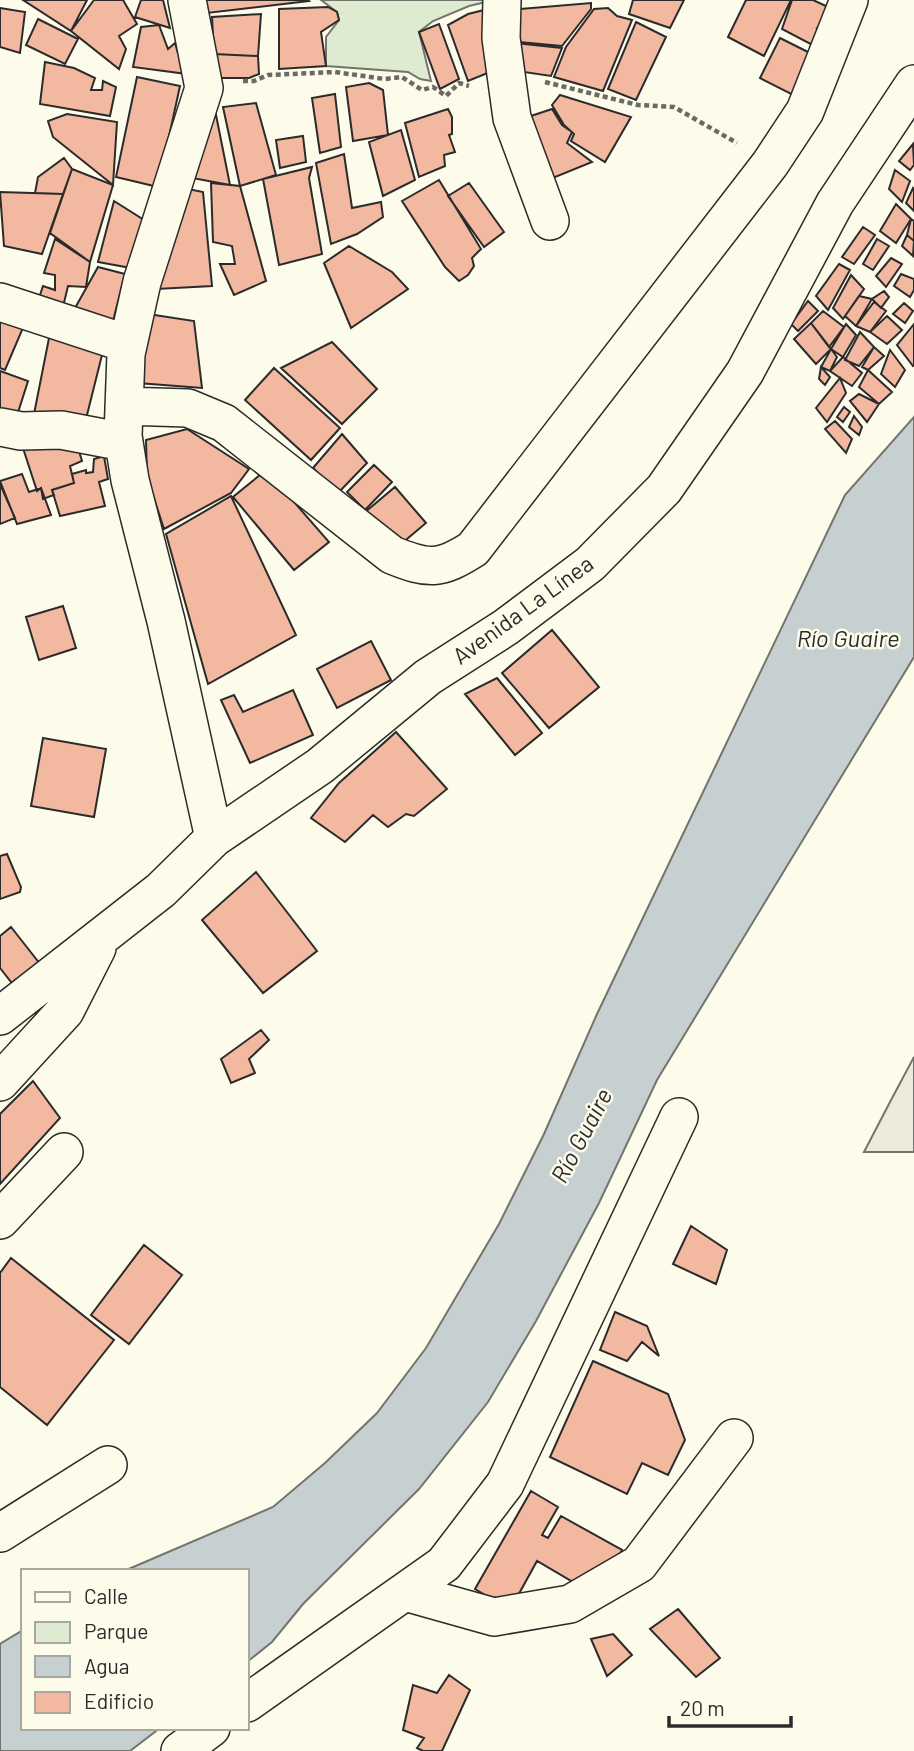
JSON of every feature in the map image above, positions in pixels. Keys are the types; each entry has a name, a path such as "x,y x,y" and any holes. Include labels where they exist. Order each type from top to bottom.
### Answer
{"street":[{"path":"187,0 204,88 142,282 128,344 124,442 130,480 163,608 214,838"},
{"path":"502,0 501,38 512,118 550,221"},
{"path":"124,406 188,408 224,423 392,555 419,566 445,566 473,549 770,164 805,111 849,0"},
{"name":"Avenida La Línea","path":"0,1016 161,890 214,838 320,766 428,677 506,627 590,564 664,489 745,372 835,203 914,84"},
{"path":"0,302 128,344"},
{"path":"0,427 21,431 61,430 124,442"},
{"path":"0,1082 65,1010 102,938"},
{"path":"248,1702 444,1564 505,1484 679,1116"},
{"path":"0,1220 64,1152"},
{"path":"405,1592 494,1617 570,1604 639,1564 734,1438"},
{"path":"0,1533 108,1465"},
{"path":"180,1751 208,1730"}],"path":[{"path":"204,88 225,80 254,81 268,75 335,72 385,79 402,76 422,90 433,87 446,96 459,83 476,88 507,78 538,80 638,105 674,107 770,164"}],"green space":[{"path":"321,0 494,0 469,6 433,21 419,32 431,81 420,79 408,72 326,66 326,37 339,20 337,12"}],"shaded area":[{"path":"914,1057 914,1152 864,1152 890,1102"}],"water":[{"name":"Río Guaire","path":"914,417 914,657 657,1080 599,1203 536,1321 488,1402 419,1489 303,1604 272,1642 248,1661 248,1569 129,1569 273,1507 325,1463 377,1413 426,1348 499,1224 544,1134 597,1014 845,495"},
{"path":"21,1631 21,1730 157,1730 130,1751 0,1751 0,1644"}],"building":[{"path":"23,0 87,0 71,31"},
{"path":"94,0 123,0 137,24 119,36 126,49 119,69 71,31"},
{"path":"141,0 163,0 170,28 135,17"},
{"path":"205,0 308,0 309,1 207,13"},
{"path":"633,0 684,0 670,28 629,14"},
{"path":"746,0 791,0 764,56 728,37"},
{"path":"792,0 813,0 837,11 817,28 828,34 820,49 782,29"},
{"path":"591,3 591,9 562,46 508,41 507,10"},
{"path":"328,7 337,12 339,20 321,32 326,66 279,69 279,9"},
{"path":"496,7 500,68 468,81 448,25 468,14"},
{"path":"0,8 25,12 20,53 0,47"},
{"path":"608,8 617,16 632,20 603,91 554,77 566,47 594,9"},
{"path":"261,14 258,56 214,54 212,17"},
{"path":"38,19 78,39 65,64 26,45"},
{"path":"636,22 666,37 636,100 608,89"},
{"path":"439,24 459,79 440,89 419,32"},
{"path":"159,25 168,49 175,43 178,53 186,57 187,74 133,67 141,27"},
{"path":"780,38 820,58 799,98 760,78"},
{"path":"515,43 562,48 551,76 510,70"},
{"path":"214,54 258,56 259,74 249,78 209,78"},
{"path":"45,62 74,68 95,78 91,90 102,90 103,81 116,87 110,116 40,104"},
{"path":"137,77 180,86 158,187 116,177"},
{"path":"369,83 383,90 388,135 353,141 346,87"},
{"path":"335,94 341,147 320,153 312,98"},
{"path":"560,95 631,117 605,162 571,141 574,134 564,125 552,105"},
{"path":"256,103 276,175 240,186 223,107"},
{"path":"448,109 452,117 452,134 449,135 455,152 444,155 445,166 419,177 405,123"},
{"path":"552,109 562,125 572,132 567,143 592,162 543,182 522,119"},
{"path":"67,114 117,122 113,185 53,137 48,121"},
{"path":"216,115 230,185 187,177 202,135"},
{"path":"401,130 415,180 383,196 369,142"},
{"path":"303,136 306,162 280,168 276,140"},
{"path":"913,144 914,165 910,170 899,161"},
{"path":"344,154 352,208 381,202 383,217 357,234 331,244 316,163"},
{"path":"64,158 72,169 63,194 35,193 38,177"},
{"path":"312,167 309,178 322,254 279,265 263,179"},
{"path":"72,169 113,185 90,262 50,233"},
{"path":"895,170 910,181 902,202 889,189"},
{"path":"439,180 481,249 472,258 474,266 468,275 459,281 445,267 402,201"},
{"path":"211,183 240,186 266,281 234,295 220,264 235,264 232,246 213,242"},
{"path":"469,183 504,232 484,247 448,196"},
{"path":"188,189 203,192 212,286 157,289"},
{"path":"914,189 914,211 906,203"},
{"path":"0,192 63,194 42,254 4,246"},
{"path":"114,201 144,220 131,268 98,262"},
{"path":"896,204 911,219 896,243 880,231"},
{"path":"911,219 914,221 914,241 907,235"},
{"path":"863,227 875,235 854,264 842,257"},
{"path":"907,235 914,241 913,256 902,246"},
{"path":"55,239 90,262 86,287 68,286 62,311 37,304 43,286 55,290 55,275 44,273"},
{"path":"877,239 889,246 873,270 863,264"},
{"path":"349,246 392,272 408,289 351,328 324,263"},
{"path":"891,258 902,264 886,287 876,276"},
{"path":"839,264 850,270 828,310 816,296"},
{"path":"98,267 125,274 110,333 70,317"},
{"path":"901,274 914,279 914,290 910,297 894,286"},
{"path":"851,275 864,289 843,319 833,308"},
{"path":"884,291 889,297 881,308 872,299"},
{"path":"859,296 872,299 856,326 845,316"},
{"path":"808,301 818,311 798,331 791,324"},
{"path":"874,302 886,311 870,332 856,326"},
{"path":"904,303 913,311 905,323 893,314"},
{"path":"823,311 844,327 829,347 811,323"},
{"path":"0,312 28,316 5,370 0,368"},
{"path":"148,314 194,321 202,388 138,383"},
{"path":"887,316 902,330 887,344 870,332"},
{"path":"811,323 831,349 816,364 794,339"},
{"path":"846,324 856,335 843,357 831,349"},
{"path":"914,324 914,365 913,366 897,345"},
{"path":"860,332 874,347 859,366 845,360"},
{"path":"50,333 104,347 84,427 34,414"},
{"path":"332,342 377,389 342,424 281,368"},
{"path":"874,347 884,356 868,370 862,367"},
{"path":"831,349 837,357 830,371 821,367"},
{"path":"890,350 905,370 895,387 881,374"},
{"path":"843,357 862,373 852,386 830,371"},
{"path":"821,367 830,377 825,385 819,379"},
{"path":"274,368 340,428 311,460 245,400"},
{"path":"868,370 892,392 879,404 859,387"},
{"path":"0,371 28,381 14,425 0,422"},
{"path":"840,378 846,393 827,422 816,408"},
{"path":"859,394 879,404 867,422 850,401"},
{"path":"844,407 850,412 843,422 837,417"},
{"path":"854,416 862,427 859,435 849,427"},
{"path":"835,421 852,439 846,453 825,429"},
{"path":"187,429 249,469 231,493 164,529 147,477 146,440"},
{"path":"342,434 367,463 338,493 313,468"},
{"path":"75,438 82,461 70,466 74,483 52,490 54,495 43,499 41,488 37,491 21,442"},
{"path":"104,456 108,479 99,482 105,506 60,516 52,490 74,483 72,474 86,470 86,473 93,472 94,459"},
{"path":"374,465 392,482 365,510 347,492"},
{"path":"266,470 329,542 294,570 233,497"},
{"path":"22,474 29,492 41,488 51,515 17,524 0,481"},
{"path":"0,484 15,518 0,524"},
{"path":"395,487 426,523 395,549 364,513"},
{"path":"231,496 296,635 208,684 166,534"},
{"path":"63,606 76,648 39,660 26,617"},
{"path":"552,630 599,687 549,728 502,673"},
{"path":"371,641 391,680 337,708 317,669"},
{"path":"497,678 542,733 515,755 465,694"},
{"path":"293,690 313,735 250,763 221,700 234,695 243,712"},
{"path":"396,732 447,789 414,816 406,814 388,827 373,815 345,842 311,818 339,783"},
{"path":"43,738 106,749 94,817 31,806"},
{"path":"7,854 21,887 20,892 0,899 0,856"},
{"path":"256,872 317,951 263,993 202,920"},
{"path":"11,927 44,969 15,980 15,987 0,968 0,936"},
{"path":"261,1030 269,1040 249,1059 255,1073 231,1083 221,1059"},
{"path":"33,1081 60,1118 0,1184 0,1114"},
{"path":"691,1226 727,1250 716,1284 673,1264"},
{"path":"144,1245 182,1275 129,1344 91,1315"},
{"path":"11,1258 114,1340 47,1425 0,1387 0,1273"},
{"path":"615,1312 647,1326 659,1356 642,1342 627,1361 600,1350"},
{"path":"593,1361 668,1394 685,1440 668,1475 642,1463 627,1494 550,1457"},
{"path":"531,1491 558,1507 542,1535 548,1538 561,1516 622,1550 609,1574 585,1589 537,1561 510,1610 475,1589"},
{"path":"678,1609 720,1658 696,1677 650,1629"},
{"path":"613,1634 632,1655 607,1676 591,1639"},
{"path":"449,1675 470,1690 442,1751 423,1751 417,1748 424,1738 403,1730 413,1685 437,1693"}]}
